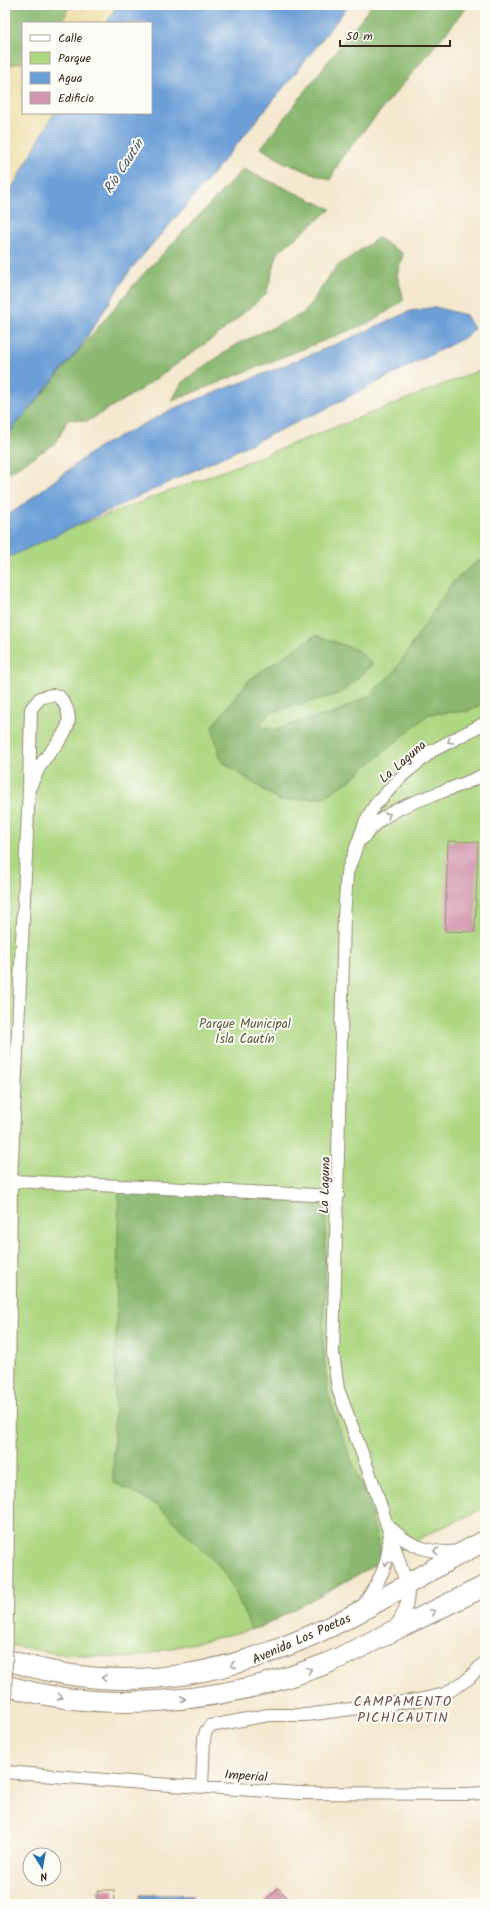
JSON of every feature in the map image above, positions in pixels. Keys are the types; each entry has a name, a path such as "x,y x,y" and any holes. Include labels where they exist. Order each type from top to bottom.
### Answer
{"main road":[{"name":"Avenida Los Poetas","path":"5,1659 50,1671 110,1679 171,1677 201,1673 247,1662 291,1645 358,1613 408,1585 422,1574 480,1544"},
{"name":"Avenida Los Poetas","path":"5,1685 52,1696 113,1701 152,1701 205,1696 244,1689 298,1674 342,1656 485,1586"}],"street":[{"path":"5,1704 11,1181 29,789 31,709 40,698 51,695 60,696 66,704 70,717 67,731 40,767 29,789"},
{"name":"La Laguna","path":"387,1524 338,1389 333,1353 344,917 347,873 360,841 366,820 375,805 402,776 432,752 485,723"},
{"name":"La Laguna","path":"360,841 379,821 399,809 471,782 485,774"},
{"path":"11,1181 338,1196"},
{"path":"387,1524 402,1538 420,1548 431,1551 453,1552 480,1544"},
{"path":"385,1635 392,1630 402,1616 408,1600 408,1585 387,1524"},
{"path":"358,1613 375,1589 385,1568 389,1546 387,1524"},
{"path":"202,1786 204,1739 210,1726 268,1715 306,1715 438,1696 445,1694 468,1679 485,1662"},
{"name":"Imperial","path":"5,1772 300,1793 485,1793"}],"green space":[{"path":"5,5 70,5 62,22 22,22 22,62 5,67"},
{"path":"372,5 469,5 342,157 330,180 285,163 261,148"},
{"path":"243,169 331,209 278,252 266,294 220,333 143,388 88,421 68,419 56,443 5,475 5,438 136,282"},
{"path":"378,238 403,254 397,275 404,300 373,321 172,401 182,382 237,344 304,313 336,267"},
{"name":"Parque Municipal Isla Cautín","path":"485,368 485,1508 436,1530 262,1627 130,1658 53,1653 5,1644 5,553 239,465"},
{"path":"485,559 485,702 468,711 429,714 350,780 324,797 280,801 221,761 212,727 249,680 316,635 359,651 372,664 342,693 271,712 259,726 275,730 306,719 333,714 369,695 395,671 451,584 475,563"},
{"path":"119,1185 321,1197 326,1212 323,1343 327,1388 339,1429 366,1496 380,1550 379,1563 262,1627 251,1629 234,1589 220,1567 157,1505 113,1482"}],"sand":[{"path":"70,5 117,5 108,22 62,22"},
{"path":"22,62 22,114 53,114 5,201 5,67"}],"water":[{"name":"Río Cautín","path":"117,5 349,5 298,70 191,200 131,269 79,349 5,438 5,201 53,114 152,114 152,22 108,22"},
{"path":"435,307 466,315 474,329 466,337 323,410 5,559 5,518 97,448 175,408 266,373 360,334 410,311"},
{"path":"140,1895 192,1895 192,1904 140,1904"}],"building":[{"path":"448,841 478,842 475,932 445,931"},
{"path":"278,1888 294,1904 262,1904"},
{"path":"97,1890 114,1890 115,1904 98,1904"}],"district":[{"name":"CAMPAMENTO PICHICAUTIN","path":"403,1710"}]}
